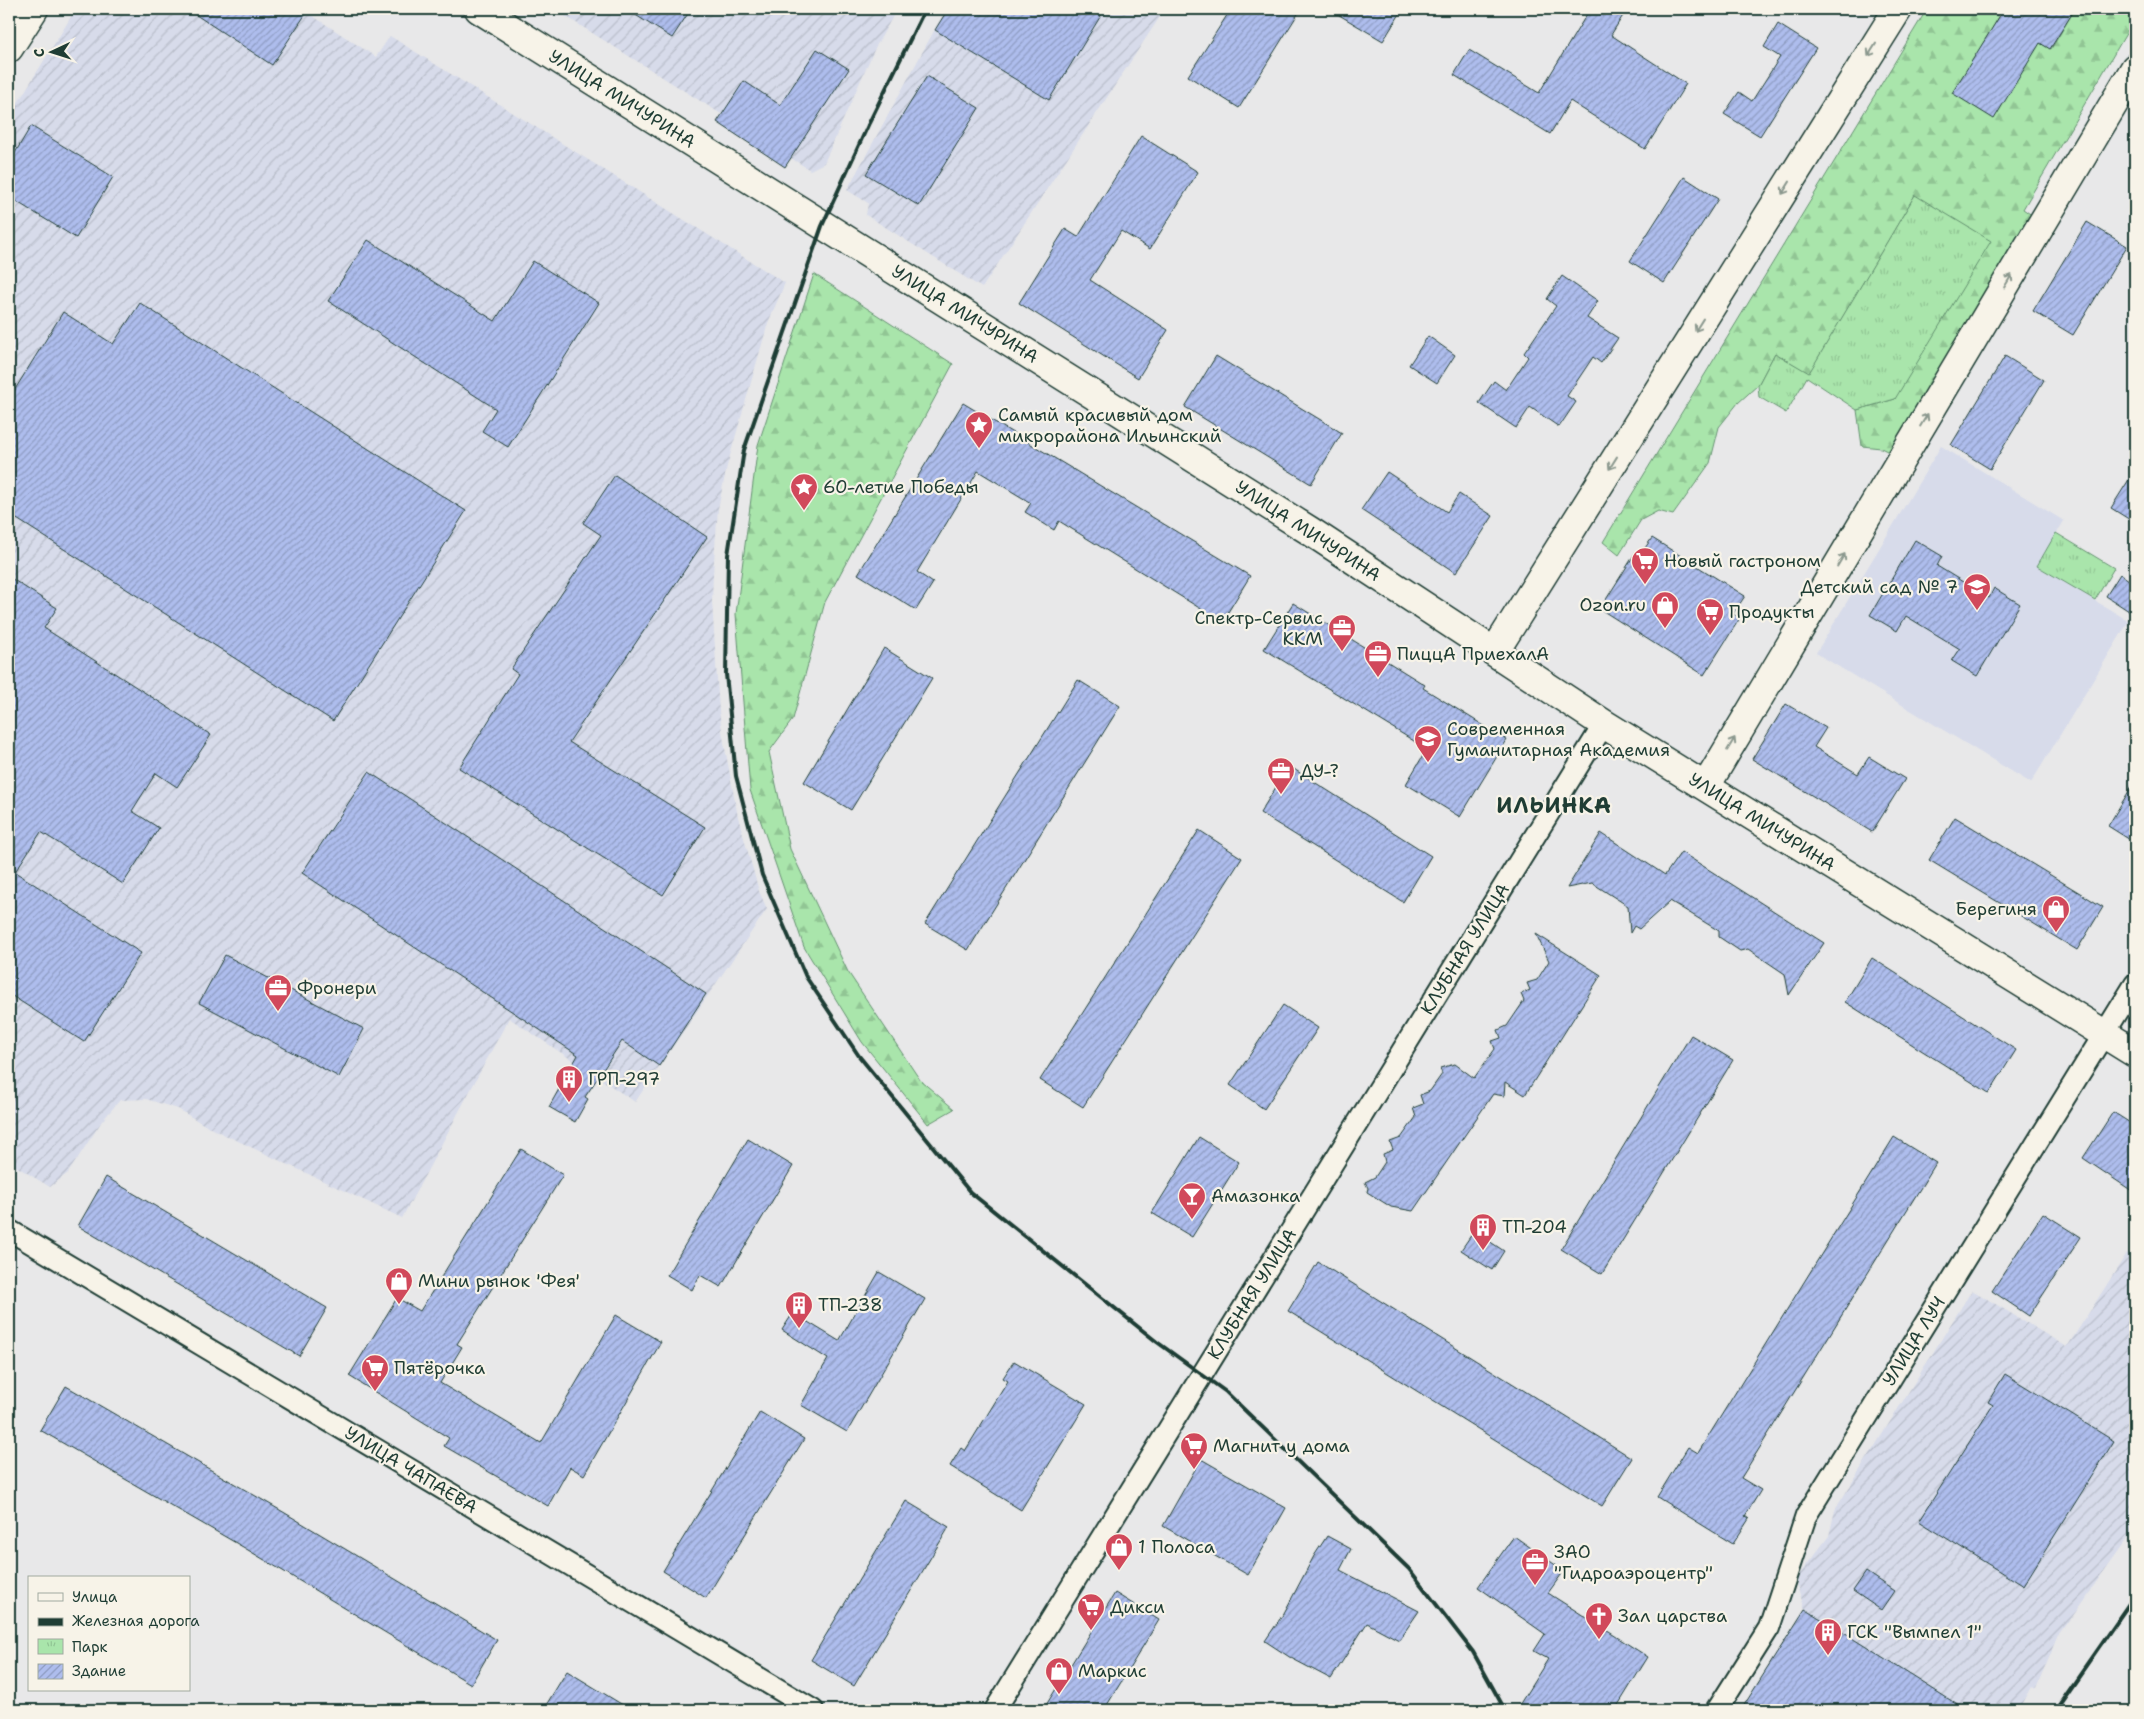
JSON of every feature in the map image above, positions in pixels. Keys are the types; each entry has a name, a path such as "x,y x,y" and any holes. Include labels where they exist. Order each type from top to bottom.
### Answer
{"main road":[{"path":"9,48 34,9"},
{"name":"УЛИЦА МИЧУРИНА","path":"480,9 1310,531 1604,724 2135,1053"},
{"path":"1495,651 1898,9"},
{"path":"1706,786 2135,68"}],"street":[{"name":"КЛУБНАЯ УЛИЦА","path":"995,1710 1604,724"},
{"name":"УЛИЦА ЛУЧ","path":"1717,1710 1769,1628 1806,1516 2135,984"},
{"name":"УЛИЦА ЧАПАЕВА","path":"9,1230 813,1710"}],"shaded area":[{"path":"76,9 302,9 376,57 390,36 785,283 768,323 727,466 718,509 712,601 719,711 724,743 738,817 759,891 767,909 635,1102 509,1018 402,1218 208,1127 178,1109 146,1099 120,1100 102,1121 68,1173 50,1187 9,1162 9,117"},
{"path":"554,9 897,9 875,48 824,163 810,170"},
{"path":"946,9 1165,9 982,288 866,215 868,203 847,190"},
{"name":"Детский сад № 7","path":"1941,446 2064,521 2037,566 2129,621 2031,783 1816,653"},
{"path":"2127,1253 2135,1259 2135,1528 2059,1634 2036,1689 2032,1687 2019,1710 1975,1710 1956,1704 1805,1609 1795,1580 1829,1536 1835,1510 1972,1290 2067,1347"}],"green space":[{"path":"1927,9 1990,9 1989,11 1999,17 1953,93 2040,43 2051,49 2075,9 2117,9 2134,20 2023,209 2043,223 1901,458 1881,448 1862,446 1857,410 1895,399 1915,195 1809,374 1775,353 1758,385 1738,403 1719,427 1710,463 1673,515 1658,511 1641,520 1619,555 1603,542"},
{"path":"1915,195 1991,241 1895,399 1857,410 1807,377 1786,413 1759,397 1758,385 1775,353 1809,373"},
{"path":"814,274 953,364 825,602 793,719 769,752 790,849 848,972 920,1080 954,1109 928,1124 862,1042 804,947 750,790 736,614 758,445"},
{"path":"2056,533 2114,568 2095,600 2037,566"}],"building":[{"path":"187,9 309,9 272,65"},
{"path":"626,9 691,9 672,38"},
{"path":"948,9 1105,9 1049,100 935,30"},
{"path":"1231,9 1301,9 1239,108 1188,76"},
{"path":"1329,9 1403,9 1383,41"},
{"path":"1590,9 1627,9 1611,35 1686,84 1645,149 1570,101 1550,134 1454,75 1469,50 1539,93"},
{"path":"2004,9 2075,9 2050,49 2040,43 1994,119 1952,93"},
{"path":"1778,24 1816,48 1760,136 1724,114 1739,92 1752,101 1780,57 1764,47"},
{"path":"817,49 849,69 785,167 717,122 744,81 780,105"},
{"path":"927,76 979,108 919,206 866,174"},
{"path":"31,126 113,177 76,238 9,197 9,163"},
{"path":"1141,136 1198,172 1150,249 1121,231 1090,280 1168,330 1138,378 1019,303 1065,229 1078,237"},
{"path":"1684,177 1718,199 1664,283 1630,261"},
{"path":"2087,222 2127,246 2073,335 2033,311"},
{"path":"368,240 495,321 533,261 599,303 508,447 482,431 496,409 328,301"},
{"path":"1562,276 1598,301 1587,318 1618,338 1601,363 1593,357 1567,396 1576,402 1559,427 1530,407 1516,428 1479,403 1494,381 1506,390 1528,357 1524,353 1556,306 1547,299"},
{"path":"140,303 466,511 333,721 9,514 9,399 63,312 113,344"},
{"path":"1428,336 1455,355 1437,383 1409,365"},
{"path":"1216,356 1342,433 1311,484 1185,407"},
{"path":"2005,356 2044,380 1990,469 1951,445"},
{"path":"963,403 1250,576 1222,622 1059,521 1054,530 1025,512 1031,503 978,471 917,572 933,583 916,610 858,574"},
{"path":"2135,470 2135,523 2111,508"},
{"path":"1387,472 1447,512 1459,494 1493,516 1456,573 1361,510"},
{"path":"615,475 707,537 569,742 705,827 663,895 459,768 518,674 511,669 601,535 583,523"},
{"path":"1652,538 1745,596 1733,614 1740,618 1704,675 1600,609 1636,552 1640,555"},
{"path":"1915,540 1942,556 1937,566 1989,598 1994,588 2020,604 1977,676 1952,661 1960,649 1906,616 1897,631 1870,615"},
{"path":"2120,574 2135,584 2135,615 2106,596"},
{"path":"9,577 57,608 44,628 211,735 177,787 156,773 132,811 159,828 123,884 41,832 15,872 141,953 84,1042 9,994"},
{"path":"1293,603 1425,685 1423,688 1507,740 1460,817 1406,784 1427,749 1264,649"},
{"path":"884,648 932,678 851,810 804,782"},
{"path":"1078,680 1120,706 968,950 925,924"},
{"path":"1786,704 1826,728 1814,747 1858,774 1869,757 1905,779 1872,832 1752,759"},
{"path":"1289,766 1431,856 1403,902 1260,813"},
{"path":"369,772 706,994 659,1066 622,1041 585,1097 588,1099 575,1122 549,1107 578,1055 302,873"},
{"path":"2135,781 2135,843 2108,826"},
{"path":"1955,817 2103,907 2077,950 1929,860"},
{"path":"1199,830 1242,858 1083,1107 1040,1080"},
{"path":"1601,833 1665,875 1681,852 1824,943 1789,995 1785,974 1748,949 1740,951 1719,937 1719,931 1670,901 1639,929 1634,926 1630,933 1628,906 1592,883 1567,888"},
{"path":"1536,934 1601,975 1525,1095 1505,1082 1504,1096 1493,1094 1413,1211 1391,1207 1367,1192 1368,1188 1365,1182 1375,1177 1385,1162 1383,1154 1393,1150 1390,1142 1401,1138 1416,1117 1413,1108 1423,1104 1420,1095 1430,1091 1442,1074 1440,1068 1455,1064 1474,1078 1495,1049 1492,1041 1501,1038 1498,1030 1507,1026 1524,1001 1521,994 1530,990 1527,983 1537,980 1549,961"},
{"path":"225,955 364,1029 339,1077 199,1003"},
{"path":"1872,958 2016,1050 1989,1093 1845,1002"},
{"path":"1283,1005 1318,1028 1264,1109 1230,1085"},
{"path":"1691,1035 1733,1060 1602,1274 1561,1249"},
{"path":"2113,1112 2135,1126 2135,1193 2083,1158"},
{"path":"1199,1137 1239,1162 1192,1237 1152,1213"},
{"path":"1894,1137 1936,1163 1741,1478 1761,1490 1745,1516 1749,1519 1733,1544 1657,1497 1688,1447 1698,1453"},
{"path":"748,1139 793,1166 721,1287 700,1275 692,1290 667,1275"},
{"path":"521,1149 563,1175 457,1344 462,1347 440,1383 541,1443 616,1315 661,1342 584,1475 570,1467 548,1506 444,1446 449,1438 349,1376 397,1298 420,1311"},
{"path":"106,1177 327,1308 299,1356 78,1226"},
{"path":"2043,1213 2081,1237 2029,1316 1992,1291"},
{"name":"ТП-204","path":"1474,1231 1504,1251 1492,1270 1461,1250"},
{"path":"1318,1262 1632,1458 1602,1506 1288,1311"},
{"path":"879,1272 925,1299 847,1432 801,1405 828,1359 782,1330 793,1313 839,1341"},
{"path":"1014,1361 1086,1404 1021,1510 950,1466 961,1448 965,1451 1008,1381 1003,1378"},
{"path":"2005,1374 2114,1441 2023,1586 1919,1521 1993,1405 1988,1402"},
{"path":"66,1386 285,1513 497,1640 471,1684 243,1547 40,1430"},
{"path":"760,1412 804,1439 706,1598 663,1571"},
{"path":"1201,1459 1286,1508 1248,1575 1163,1526"},
{"path":"906,1501 949,1527 854,1686 811,1660"},
{"path":"1327,1536 1351,1549 1340,1570 1419,1611 1399,1640 1367,1623 1331,1679 1291,1658 1265,1641 1284,1613 1314,1556"},
{"path":"1514,1536 1564,1571 1548,1593 1648,1657 1615,1710 1516,1710 1548,1659 1534,1651 1545,1634 1478,1587"},
{"path":"1866,1572 1894,1591 1881,1610 1853,1591"},
{"path":"1115,1593 1159,1620 1104,1710 1043,1710"},
{"name":"ГСК \"Вымпел 1\"","path":"1805,1609 1855,1640 1966,1710 1741,1710"},
{"path":"567,1671 631,1710 543,1710"}],"railway":[{"path":"925,9 869,123 822,226 744,450 728,555 726,674 736,776 762,875 806,977 859,1056 970,1192 1157,1342 1226,1392 1409,1569 1473,1652 1505,1710"},
{"path":"2055,1710 2135,1595"}],"place":[{"name":"Самый красивый дом микрорайона Ильинский","path":"979,449"},
{"name":"60-летие Победы","path":"804,511"},
{"name":"Новый гастроном","path":"1645,585"},
{"name":"Детский сад № 7","path":"1977,611"},
{"name":"Ozon.ru","path":"1665,629"},
{"name":"Продукты","path":"1710,636"},
{"name":"Спектр-Сервис ККМ","path":"1342,652"},
{"name":"ПиццА ПриехалА","path":"1378,678"},
{"name":"Современная Гуманитарная Академия","path":"1428,763"},
{"name":"ДУ-?","path":"1281,795"},
{"name":"Берегиня","path":"2056,933"},
{"name":"Фронери","path":"278,1012"},
{"name":"ГРП-297","path":"569,1103"},
{"name":"Амазонка","path":"1192,1220"},
{"name":"ТП-204","path":"1483,1251"},
{"name":"Мини рынок 'Фея'","path":"399,1305"},
{"name":"ТП-238","path":"799,1329"},
{"name":"Пятёрочка","path":"375,1392"},
{"name":"Магнит у дома","path":"1194,1470"},
{"name":"1 Полоса","path":"1119,1571"},
{"name":"ЗАО \"Гидроаэроцентр\"","path":"1535,1586"},
{"name":"Дикси","path":"1091,1631"},
{"name":"Зал царства","path":"1599,1640"},
{"name":"ГСК \"Вымпел 1\"","path":"1828,1656"},
{"name":"Маркис","path":"1059,1695"}],"district":[{"name":"ИЛЬИНКА","path":"1554,805"}]}
